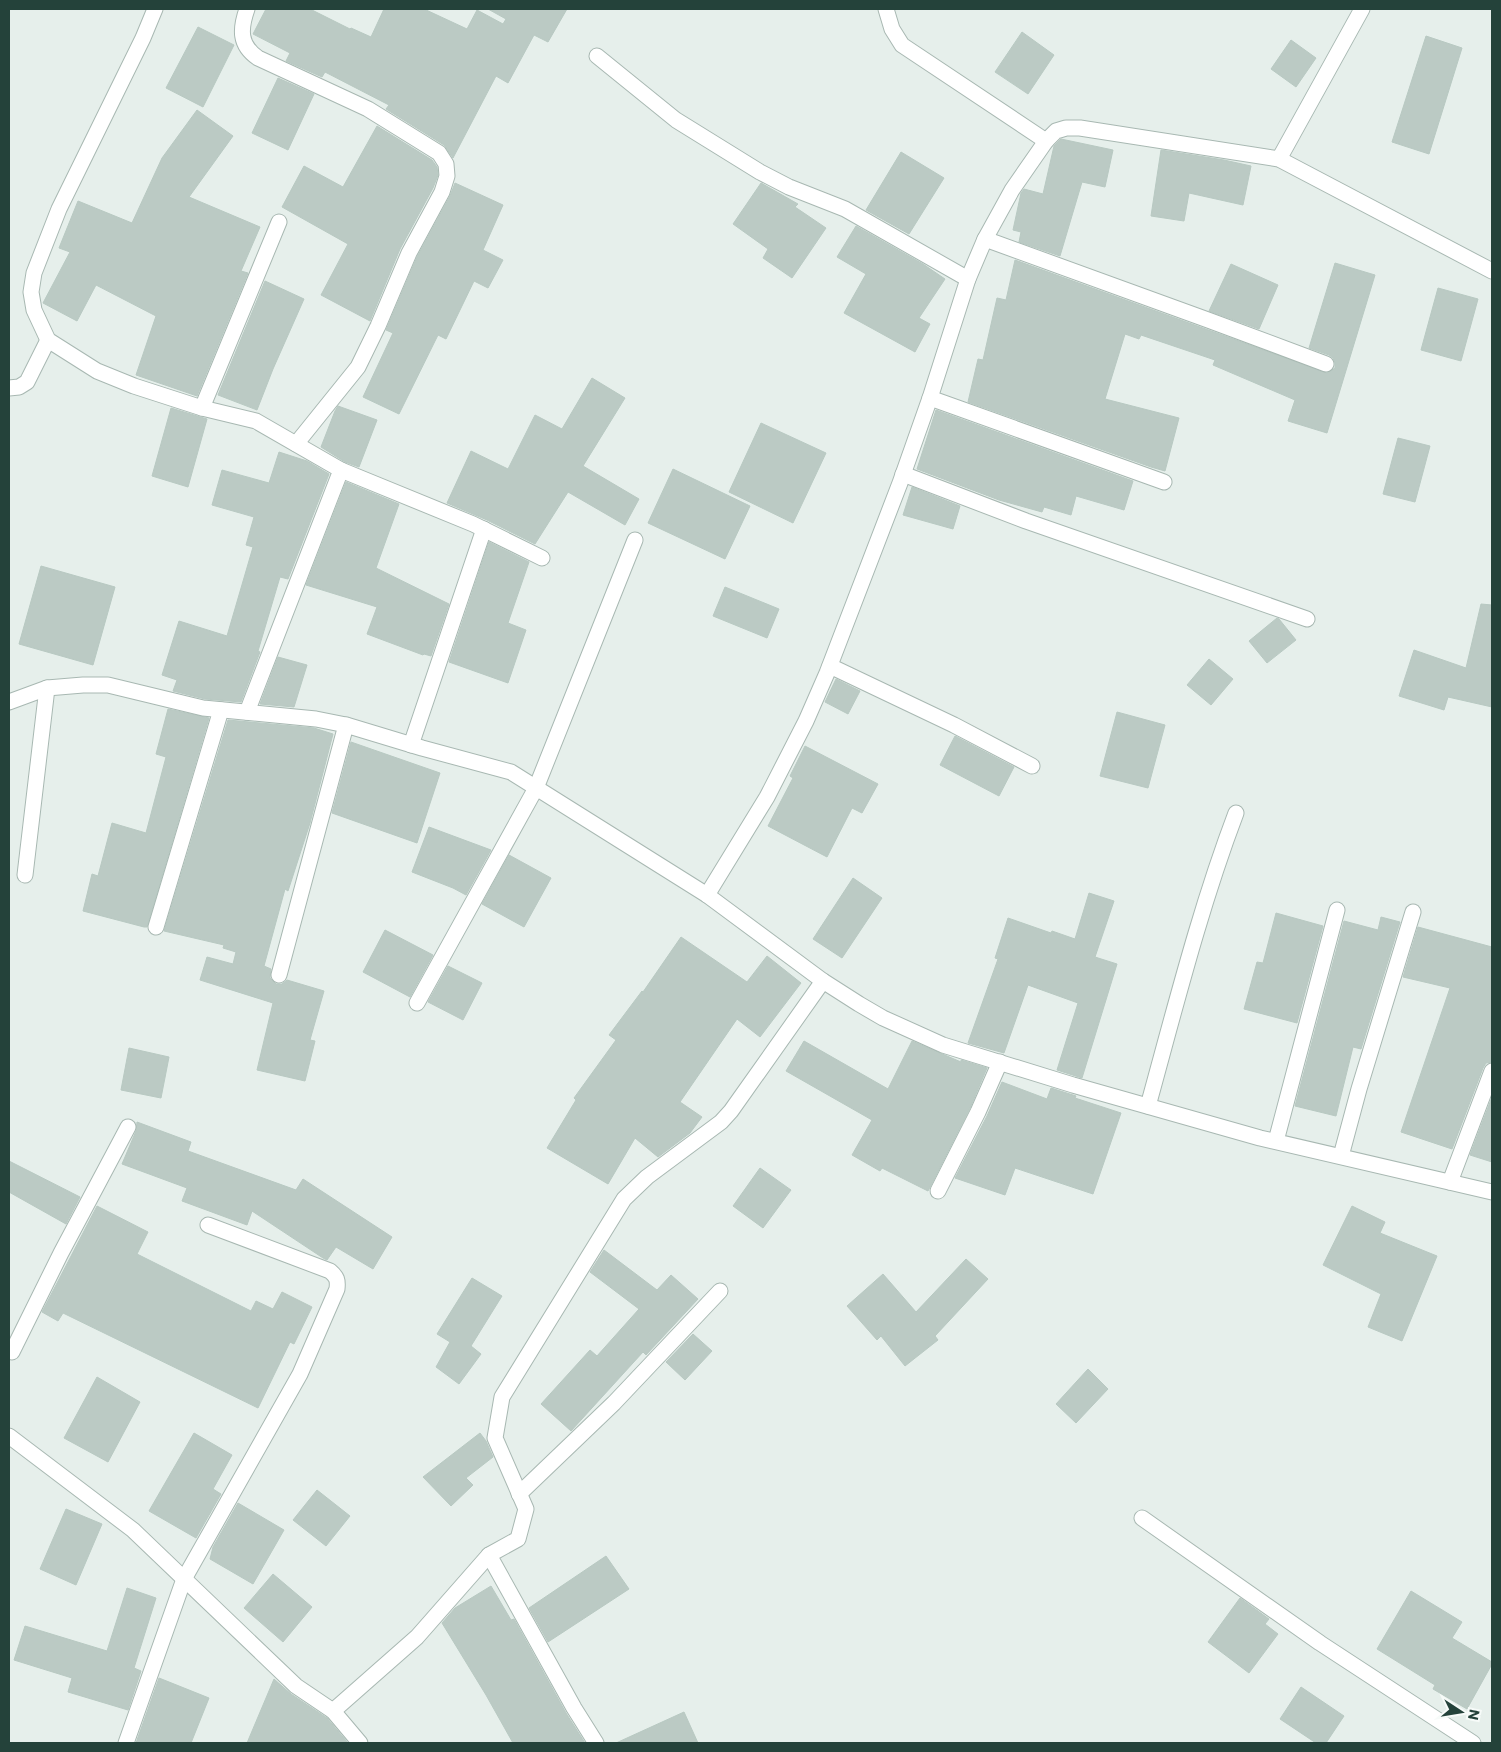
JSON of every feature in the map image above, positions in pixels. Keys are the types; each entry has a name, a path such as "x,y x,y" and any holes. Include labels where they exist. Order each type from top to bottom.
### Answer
{"street":[{"path":"155,9 143,38 59,209 34,273 31,292 34,310 48,340 96,371 134,386 202,408 256,421 341,470 484,529 542,558"},
{"path":"247,9 242,25 243,41 249,52 258,58 368,109 439,153 446,164 447,176 442,192 409,253 378,326 358,367 296,444"},
{"path":"886,9 892,29 902,45 1046,141"},
{"path":"1279,159 1362,9"},
{"path":"597,56 676,120 760,172 789,187 845,209 968,279"},
{"path":"707,896 767,797 806,721 830,666 903,474 930,398 968,279 985,240 1012,190 1046,141 1056,131 1066,128 1080,128 1279,159 1492,271"},
{"path":"202,408 279,222"},
{"path":"985,240 1326,364"},
{"path":"9,388 19,387 27,382 48,340"},
{"path":"930,398 1164,482"},
{"path":"247,712 341,470"},
{"path":"903,474 1026,521 1307,619"},
{"path":"411,745 484,529"},
{"path":"417,1003 536,788 635,540"},
{"path":"830,666 954,725 1032,766"},
{"path":"9,702 46,688 108,685 203,708 316,719 346,725 511,772 707,896 824,981 867,1008 942,1045 1073,1085 1276,1141 1492,1192"},
{"path":"25,875 46,688"},
{"path":"156,927 221,710"},
{"path":"279,975 346,725"},
{"path":"1148,1106 1199,922 1220,854 1236,813"},
{"path":"1276,1141 1337,910"},
{"path":"1341,1156 1413,912"},
{"path":"333,1711 417,1637 489,1555 518,1539 526,1509 495,1438 502,1397 624,1199 647,1177 721,1122 731,1112 824,981"},
{"path":"938,1191 978,1112 1000,1062"},
{"path":"1450,1182 1492,1071"},
{"path":"10,1355 61,1253 128,1127"},
{"path":"126,1743 184,1579 300,1374 337,1289 338,1281 336,1276 330,1271 208,1225"},
{"path":"519,1494 614,1403 720,1291"},
{"path":"9,1335 10,1355"},
{"path":"9,1436 133,1530 296,1686 333,1711 360,1743"},
{"path":"1142,1518 1320,1643 1473,1743"},
{"path":"489,1555 574,1708 596,1743"}],"building":[{"path":"266,9 310,9 371,37 384,9 424,9 467,29 477,10 503,24 506,19 488,9 567,9 548,42 534,35 508,83 496,76 453,158 444,145 386,109 389,105 325,72 322,77 286,61 290,53 253,34"},
{"path":"198,27 234,45 203,107 166,88"},
{"path":"1022,32 1054,55 1028,94 995,72"},
{"path":"1426,36 1462,48 1429,154 1392,142"},
{"path":"1291,40 1316,58 1296,87 1271,69"},
{"path":"278,78 314,94 288,150 252,133"},
{"path":"197,110 233,136 189,197 260,227 241,271 248,273 197,396 136,375 156,316 96,285 77,321 43,303 70,252 59,248 78,201 132,223 162,158"},
{"path":"377,126 432,160 437,167 438,175 400,249 370,321 321,295 348,244 282,207 304,166 343,187"},
{"path":"1061,139 1113,150 1105,187 1082,182 1060,256 1019,242 1021,232 1013,230 1021,193 1024,189 1043,194 1054,146"},
{"path":"1161,150 1251,166 1243,205 1189,193 1184,221 1151,216"},
{"path":"901,152 944,178 909,234 866,210"},
{"path":"455,183 503,205 483,250 503,260 488,288 474,281 446,339 438,335 399,414 363,397 393,333 386,330 417,257"},
{"path":"761,183 798,204 795,207 826,228 792,278 763,258 768,249 733,224"},
{"path":"856,226 923,264 945,279 919,318 930,324 915,352 844,313 866,274 837,257"},
{"path":"1015,260 1327,373 1335,368 1333,358 1309,348 1335,263 1375,275 1327,433 1288,421 1295,400 1213,365 1215,360 1141,335 1139,339 1125,334 1105,399 1179,418 1165,471 968,402 978,359 983,360 997,298 1006,300"},
{"path":"1231,264 1278,285 1259,329 1209,311"},
{"path":"265,281 304,299 257,410 218,395"},
{"path":"1438,288 1478,299 1461,361 1421,350"},
{"path":"592,378 625,398 583,466 639,499 625,525 568,492 535,544 447,503 471,451 508,469 535,415 562,429"},
{"path":"338,406 377,420 359,467 345,462 321,447"},
{"path":"171,408 207,419 188,487 152,476"},
{"path":"936,410 1133,481 1124,510 1076,496 1071,515 1044,507 1042,512 999,500 917,469"},
{"path":"761,423 826,453 793,523 729,492"},
{"path":"1398,438 1430,446 1415,502 1383,494"},
{"path":"279,452 307,461 329,474 288,579 280,577 258,651 260,652 241,702 205,699 173,691 177,680 162,675 179,621 227,636 253,547 246,545 254,517 212,505 222,470 269,483"},
{"path":"673,469 750,506 725,559 648,523"},
{"path":"346,482 399,504 376,568 449,604 431,656 423,655 367,634 377,607 306,585"},
{"path":"912,487 960,506 953,529 903,515"},
{"path":"489,542 529,562 508,623 526,630 508,683 449,662"},
{"path":"41,566 115,587 93,665 19,644"},
{"path":"725,587 779,609 767,638 713,616"},
{"path":"1481,604 1492,605 1492,707 1448,697 1444,710 1399,696 1414,650 1466,668"},
{"path":"1277,618 1296,640 1267,663 1249,641"},
{"path":"278,657 307,665 294,707 260,704"},
{"path":"1209,659 1233,679 1211,705 1187,685"},
{"path":"836,679 860,691 848,714 825,702"},
{"path":"168,709 209,718 147,927 144,927 83,911 92,874 98,876 112,823 146,833 166,757 156,754"},
{"path":"1117,712 1165,725 1148,788 1100,776"},
{"path":"228,720 314,728 333,734 310,823 288,891 285,889 264,966 271,969 270,978 276,984 282,984 287,980 324,991 310,1040 315,1041 305,1081 257,1070 273,1003 200,980 207,957 233,964 236,952 223,948 224,945 164,931"},
{"path":"955,736 1014,767 999,796 940,765"},
{"path":"351,742 440,773 417,843 332,813"},
{"path":"805,746 878,784 862,813 852,808 827,857 768,826 793,778 790,776"},
{"path":"429,827 491,850 466,895 412,872"},
{"path":"509,855 551,878 524,927 482,904"},
{"path":"853,878 882,898 842,958 813,939"},
{"path":"1089,893 1114,901 1095,957 1117,964 1082,1078 1057,1070 1078,1003 1028,985 1004,1053 968,1043 998,959 995,958 1008,918 1075,939"},
{"path":"1276,913 1323,926 1297,1023 1244,1009 1257,962 1263,963"},
{"path":"1381,917 1400,922 1361,1049 1353,1047 1336,1116 1295,1106 1344,921 1378,930"},
{"path":"1418,927 1492,947 1492,1062 1486,1063 1483,1068 1452,1149 1401,1132 1450,988 1403,977"},
{"path":"385,930 433,955 410,997 363,972"},
{"path":"681,937 747,982 767,956 801,983 760,1037 737,1019 680,1102 702,1117 690,1133 658,1157 635,1138 608,1184 547,1148 576,1100 574,1098 616,1040 609,1035 643,992"},
{"path":"448,966 482,983 463,1020 428,1002"},
{"path":"804,1041 888,1089 912,1041 961,1062 961,1060 987,1068 970,1108 928,1191 882,1168 880,1171 852,1155 872,1120 786,1071"},
{"path":"129,1048 169,1057 161,1098 121,1090"},
{"path":"1002,1082 1047,1099 1051,1088 1121,1113 1093,1194 1015,1168 1005,1195 955,1178"},
{"path":"1492,1097 1492,1162 1470,1155"},
{"path":"137,1122 191,1142 188,1151 296,1190 303,1179 392,1237 373,1269 336,1247 327,1260 252,1211 247,1225 182,1201 187,1188 122,1164 136,1131"},
{"path":"9,1161 80,1197 66,1224 9,1192"},
{"path":"760,1168 791,1190 763,1228 733,1206"},
{"path":"97,1206 148,1232 137,1254 251,1311 256,1301 273,1309 282,1292 312,1307 294,1344 290,1342 258,1408 63,1313 58,1321 42,1312"},
{"path":"1352,1206 1385,1222 1380,1233 1437,1256 1402,1341 1368,1327 1381,1294 1323,1265"},
{"path":"604,1250 657,1290 671,1275 698,1299 646,1355 643,1352 571,1431 541,1404 590,1350 597,1356 639,1309 590,1272"},
{"path":"966,1259 988,1279 935,1336 938,1340 905,1366 881,1336 877,1340 847,1306 883,1274 916,1312"},
{"path":"472,1278 502,1296 471,1346 481,1354 459,1384 436,1367 450,1342 437,1334"},
{"path":"693,1334 712,1351 685,1380 666,1362"},
{"path":"1088,1369 1108,1389 1076,1423 1056,1404"},
{"path":"97,1377 140,1402 108,1462 64,1438"},
{"path":"194,1433 232,1455 213,1489 221,1494 196,1538 149,1511"},
{"path":"480,1433 493,1457 466,1478 473,1485 451,1506 423,1477"},
{"path":"317,1490 350,1516 326,1546 293,1520"},
{"path":"238,1503 284,1530 253,1584 210,1559 213,1547"},
{"path":"66,1509 102,1524 76,1585 40,1569"},
{"path":"606,1556 629,1589 548,1642 529,1608"},
{"path":"273,1574 312,1607 283,1642 244,1608"},
{"path":"491,1586 511,1620 514,1619 566,1713 585,1743 513,1743 442,1623 455,1608"},
{"path":"127,1588 156,1598 134,1668 141,1671 128,1710 68,1692 72,1678 14,1660 25,1626 107,1651"},
{"path":"1411,1591 1462,1622 1452,1638 1492,1662 1467,1709 1433,1689 1435,1685 1377,1649"},
{"path":"1240,1598 1269,1619 1265,1624 1278,1634 1249,1673 1208,1642"},
{"path":"159,1678 209,1698 191,1743 136,1743"},
{"path":"274,1679 291,1694 327,1718 348,1743 247,1743"},
{"path":"1301,1687 1344,1716 1326,1743 1316,1743 1280,1719"},
{"path":"684,1712 698,1743 616,1743"}]}
